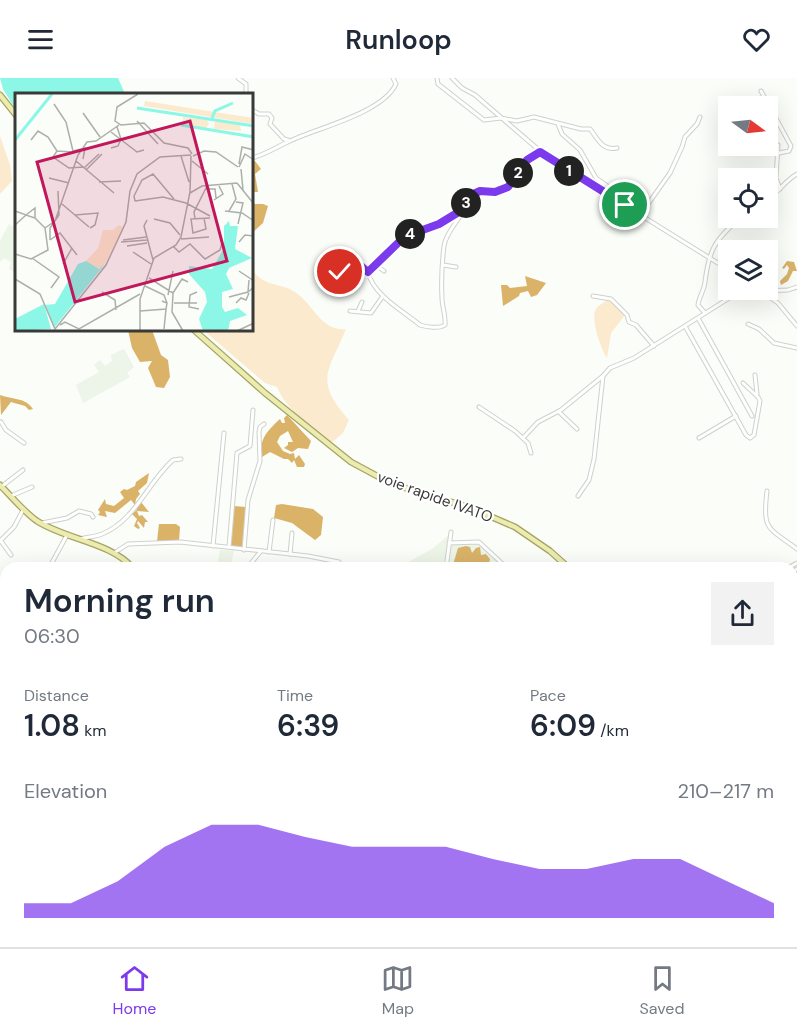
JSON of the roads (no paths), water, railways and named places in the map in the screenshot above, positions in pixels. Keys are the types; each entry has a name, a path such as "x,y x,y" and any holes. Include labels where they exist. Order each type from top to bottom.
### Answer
{"main road":[{"path":"0,94 15,114"},
{"name":"voie rapide IVATO","path":"196,332 332,449 359,467 392,484 471,508 514,527 562,562"},
{"path":"1,486 42,523 114,553 127,562"}],"street":[{"path":"238,78 246,84 246,93"},
{"path":"254,157 269,153 290,141 341,123 382,100 394,89 396,84 393,78"},
{"path":"437,78 438,84 484,120 501,118 517,121 534,117 581,129 590,129 602,145 609,149 617,148"},
{"path":"452,78 462,88 475,94 540,152 718,263"},
{"path":"761,90 791,146 789,151 779,153"},
{"path":"254,111 258,114 269,114 272,118 270,124 284,139 290,141"},
{"path":"641,215 670,173 685,137 700,117"},
{"path":"558,124 562,134 580,150 596,178 616,192 625,205"},
{"path":"778,145 776,178 780,189 797,174"},
{"path":"340,272 353,263 362,267 368,272 371,281 383,296 420,325 444,327 446,317 441,295 445,242 462,216 469,196 480,191 495,192 508,187 527,160 540,152"},
{"path":"368,272 409,235 454,216 465,205"},
{"path":"706,314 698,305 705,284 708,257 720,235 728,228"},
{"path":"375,265 384,271"},
{"path":"443,265 456,267"},
{"path":"778,290 797,287"},
{"path":"350,311 370,313 383,296"},
{"path":"593,296 611,299 627,315 629,322 636,325 654,346"},
{"path":"523,438 537,422 558,412 610,368 634,358 727,300"},
{"path":"774,300 797,326"},
{"path":"358,310 362,303"},
{"path":"698,318 752,416"},
{"path":"748,324 759,329 774,343 797,348"},
{"path":"685,326 747,437 753,437 760,401 755,389 755,375"},
{"path":"578,496 590,480 603,376"},
{"path":"743,383 758,397"},
{"path":"479,407 523,438 528,443 531,453"},
{"path":"229,548 237,453 249,447 253,410"},
{"path":"558,412 577,429"},
{"path":"699,438 736,416"},
{"path":"1,424 24,442"},
{"path":"244,549 248,497 260,461 259,432 260,427 264,424"},
{"path":"252,427 259,432"},
{"path":"213,546 224,433"},
{"path":"79,539 104,533 124,520 162,470 173,460 181,459"},
{"path":"1,486 23,470"},
{"path":"11,496 32,487"},
{"path":"767,491 764,513 770,530 797,549"},
{"path":"11,555 1,539 14,527 23,508"},
{"path":"42,523 67,518 79,511 89,513 93,517"},
{"path":"269,552 273,520"},
{"path":"447,562 451,532"},
{"path":"290,554 292,533"},
{"path":"52,562 67,535"},
{"path":"114,553 128,544 169,542 290,554 339,562"},
{"path":"449,543 478,542 500,562"},
{"path":"252,562 261,551"}],"water":[{"path":"0,78 118,78 125,93 15,93 15,108 3,89"}]}
